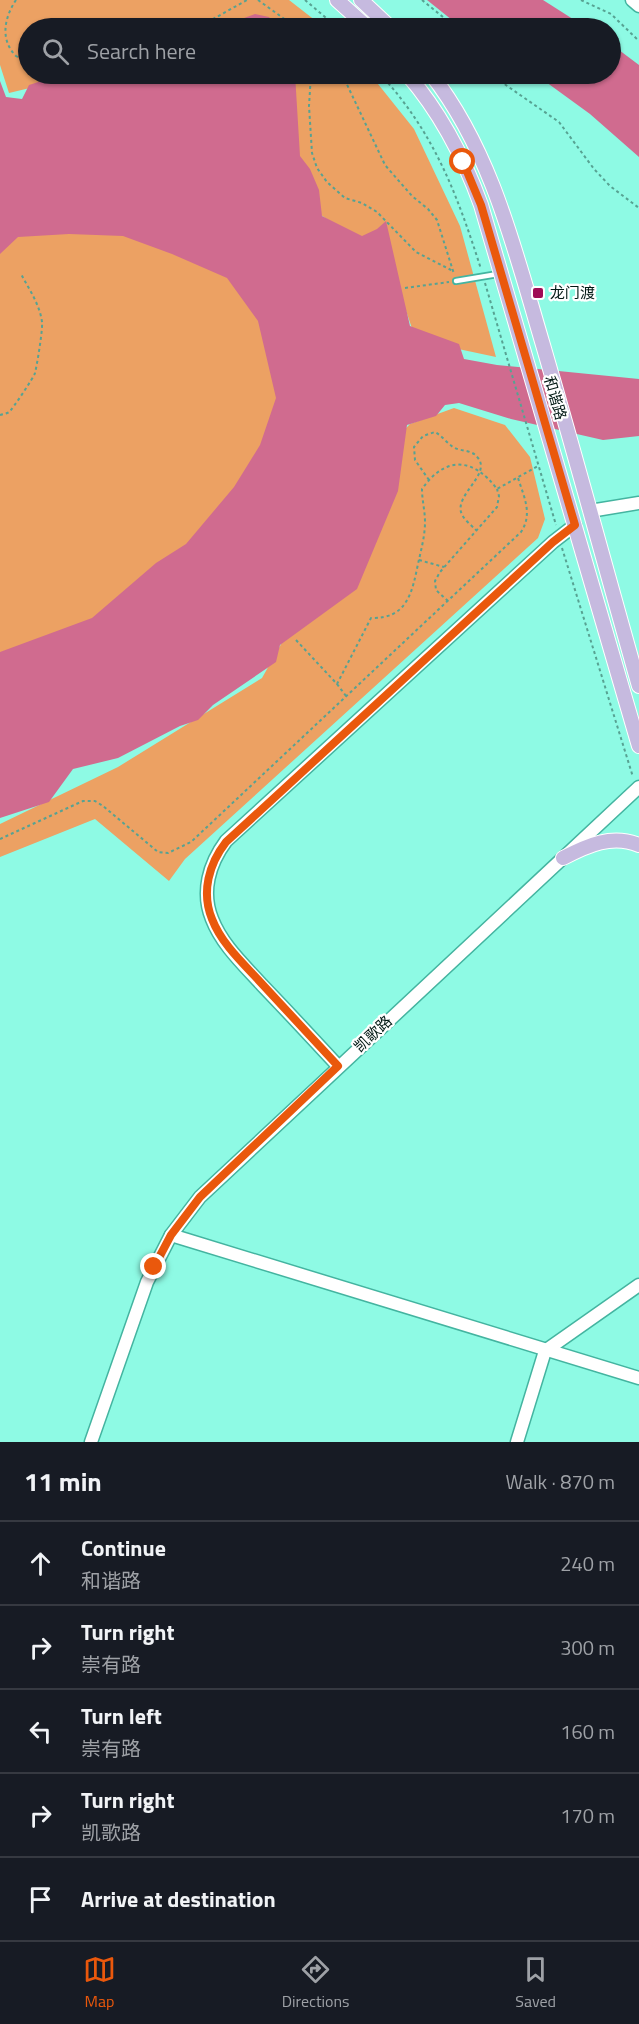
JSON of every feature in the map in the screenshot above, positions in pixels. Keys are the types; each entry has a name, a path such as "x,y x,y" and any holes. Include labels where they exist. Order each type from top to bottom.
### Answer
{"main road":[{"path":"337,0 357,18"},
{"path":"361,0 380,18"},
{"name":"和谐路","path":"415,84 435,111 472,180 502,273 639,746"},
{"name":"和谐路","path":"438,84 467,129 488,172 509,232 639,687"},
{"path":"563,858 590,845 611,840 639,844"}],"street":[{"path":"632,0 639,6"},
{"path":"589,507 639,502"},
{"path":"338,1066 239,959 219,933 208,904 208,878 211,866 226,842 559,536 575,525"},
{"name":"凯歌路","path":"91,1442 147,1282 171,1235 200,1197 638,788"},
{"path":"171,1235 639,1378"},
{"path":"517,1442 545,1351 639,1285"}],"lane":[{"path":"456,281 502,273"}],"path":[{"path":"16,0 7,13 4,38 9,50 18,57"},
{"path":"215,18 247,0"},
{"path":"258,0 283,18"},
{"path":"305,0 326,18"},
{"path":"422,0 444,18"},
{"path":"581,0 615,18"},
{"path":"621,24 639,41"},
{"path":"310,84 309,106 312,153 317,168 327,182 345,198 362,203 377,212 416,252 453,271"},
{"path":"347,84 385,165 437,220 456,281 405,288"},
{"path":"388,84 424,130 462,208 559,536 638,788"},
{"path":"504,84 560,123 594,169 610,186 639,208"},
{"path":"0,415 10,412 34,376 38,357 42,324 39,312 21,274"},
{"path":"429,480 415,460 414,447 423,436 435,432 453,447 474,453 480,459 479,471 464,496 460,508 462,515 476,530"},
{"path":"337,684 371,618 393,615 411,595 425,520 422,489 436,472 447,466 460,465 479,471 497,489 499,496 497,507 444,567 435,581 436,590 448,601"},
{"path":"497,489 538,466"},
{"path":"0,839 83,801 95,801 158,852 168,853 191,842 502,550 526,523 527,513 518,478"},
{"path":"419,560 444,567"},
{"path":"296,640 346,696"}],"shaded area":[{"path":"0,0 289,0 312,18 18,18 18,84 46,84 9,93 0,65"},
{"path":"427,0 543,0 571,18 450,18"},
{"path":"255,14 270,18 244,18"},
{"path":"621,52 639,65 639,157 590,114 549,84 621,84"},
{"path":"0,81 6,97 22,99 29,85 296,84 300,156 310,169 319,190 322,216 362,236 377,229 386,221 410,326 459,344 464,359 497,365 639,379 639,436 603,440 511,419 459,403 445,405 436,416 407,425 398,491 357,589 280,645 276,662 213,705 198,720 180,726 118,758 73,769 49,802 0,818 0,652 92,618 156,563 186,544 234,487 260,445 276,398 258,321 227,278 123,236 69,234 18,237 0,254"},
{"path":"283,84 378,84 414,129 460,226 496,357 416,340 389,261 315,211 293,157"},
{"path":"0,223 224,244 296,381 215,556 0,684"},
{"path":"454,408 505,425 530,457 545,519 538,538 185,859 169,881 95,819 0,857 0,824 118,767 262,678 397,438 410,424"}],"place":[{"name":"龙门渡","path":"538,293"}],"route":[{"path":"154,1267 171,1235 200,1197 338,1066 239,959 219,933 212,919 207,893 211,866 217,854 226,842 553,542 575,525 502,273 481,205 463,162"}]}
